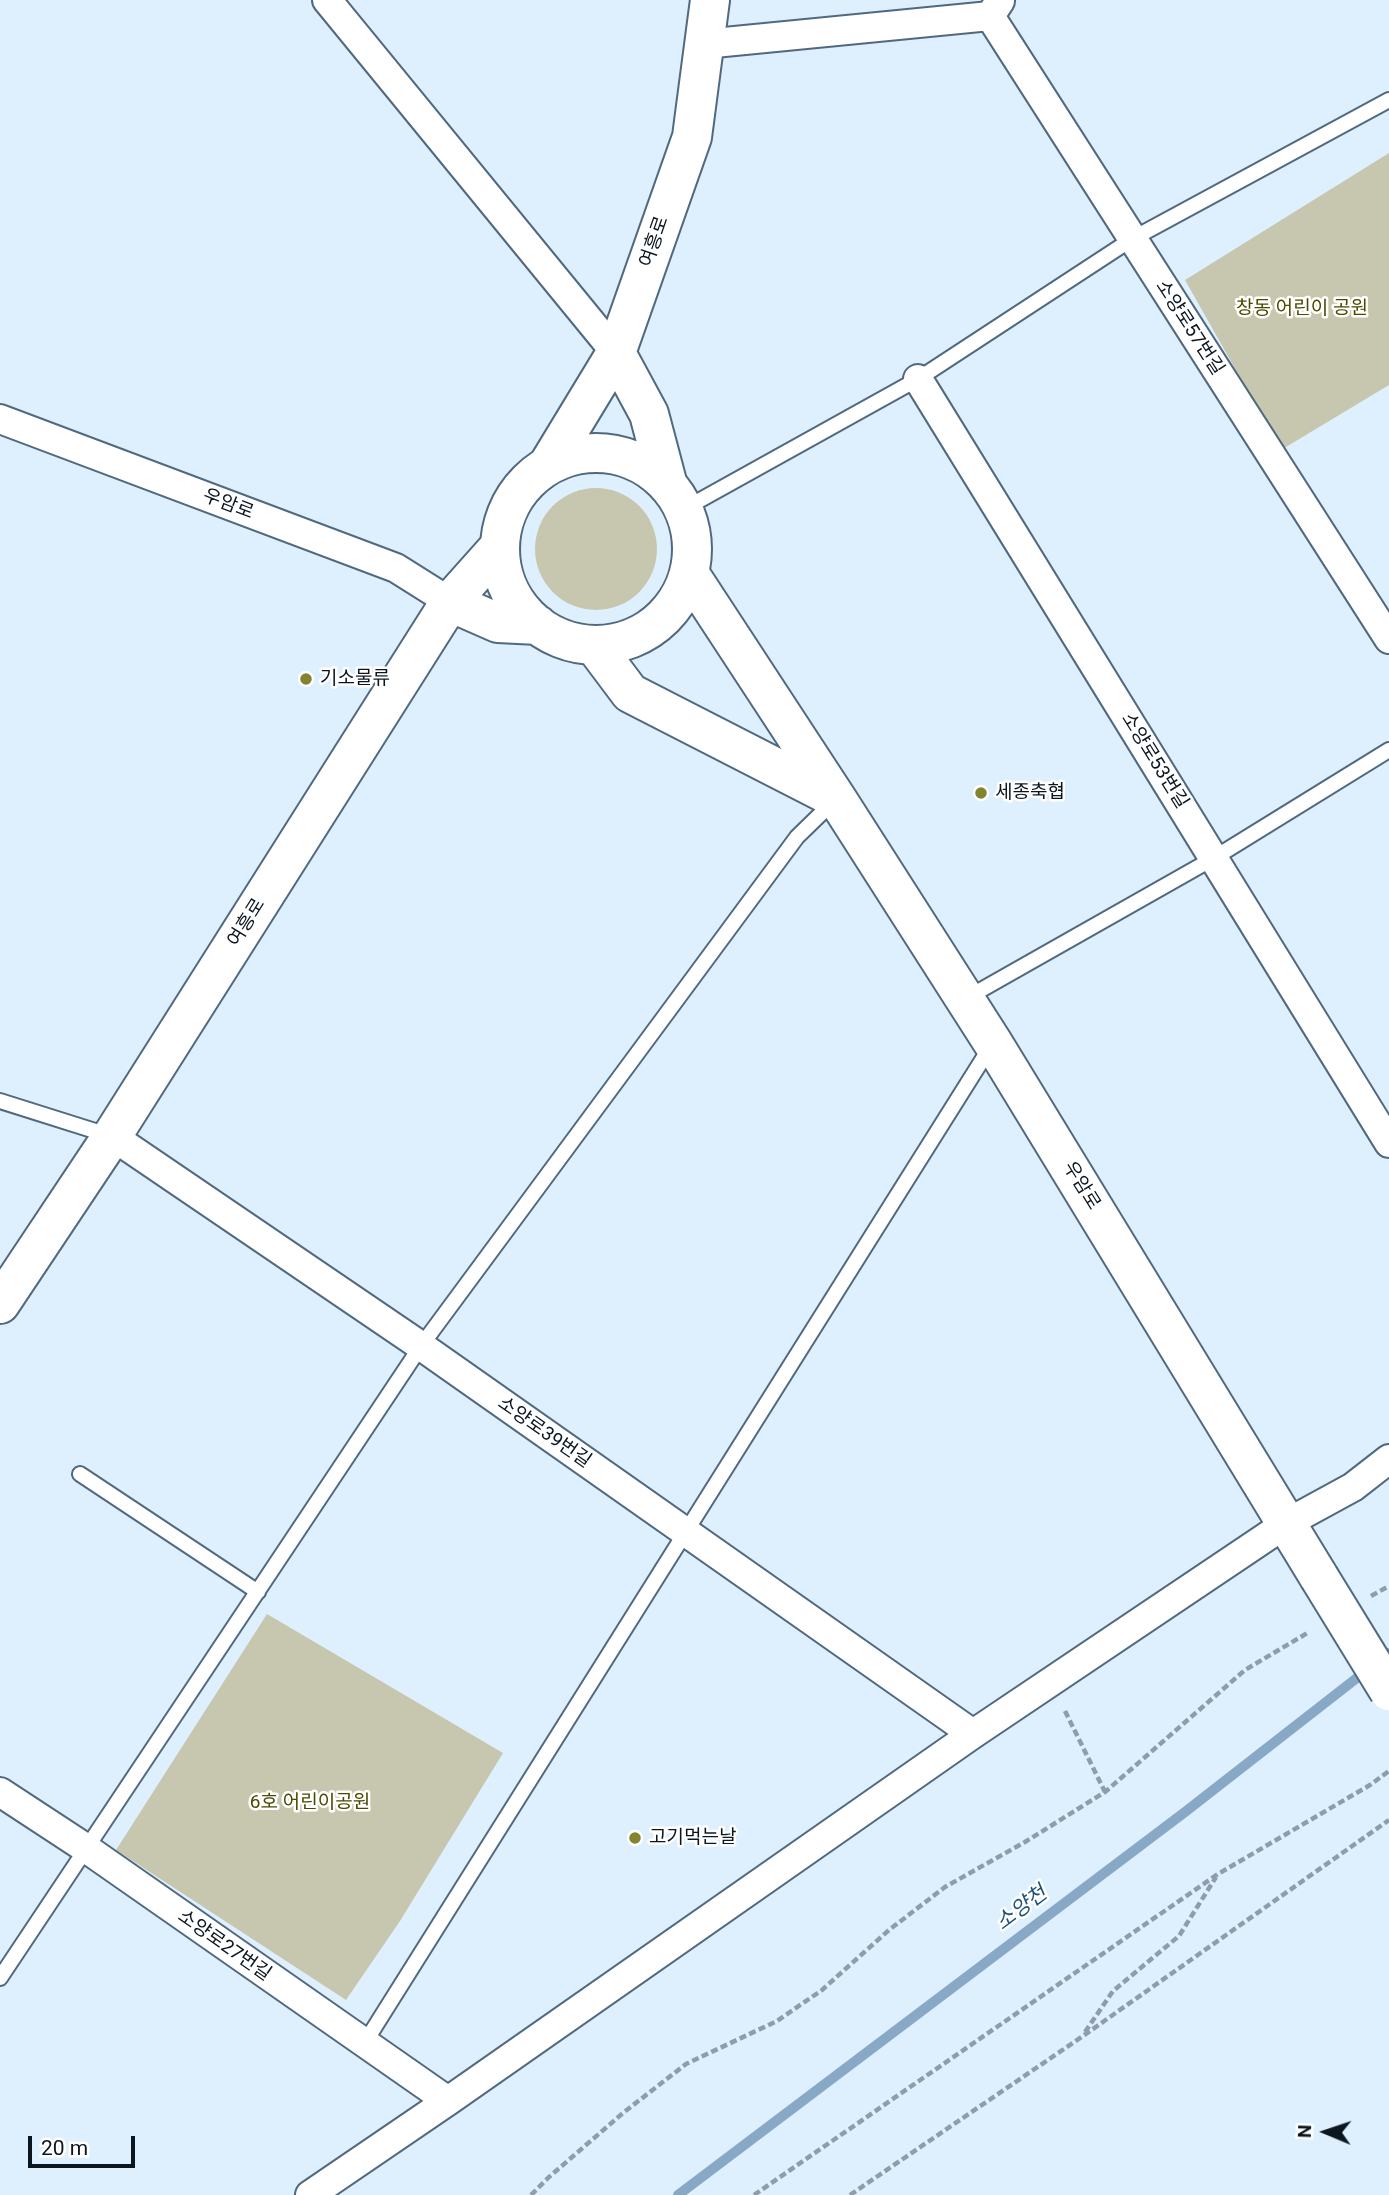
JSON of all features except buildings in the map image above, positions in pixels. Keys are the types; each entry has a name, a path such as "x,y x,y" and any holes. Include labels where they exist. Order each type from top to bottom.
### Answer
{"street":[{"path":"327,0 616,353 649,414 692,540 689,573 677,602 654,626 626,641 594,645 564,639 538,625 517,603 505,576 500,546 507,514 523,486 548,465 578,454 610,453 641,463 675,496"},
{"name":"여흥로","path":"548,465 616,353 692,137 710,0"},
{"path":"704,44 995,8"},
{"name":"소양로57번길","path":"995,8 1132,239 1389,639"},
{"name":"소양로53번길","path":"918,379 1389,1143"},
{"name":"우암로","path":"0,419 396,568 450,602"},
{"name":"여흥로","path":"0,1304 112,1136 450,602 500,546"},
{"name":"우암로","path":"689,573 993,1043 1389,1691"},
{"path":"450,602 498,622 538,625"},
{"path":"594,645 630,694 837,799"},
{"name":"소양로39번길","path":"112,1136 421,1346 973,1734"},
{"path":"310,2195 1050,1681 1287,1522 1353,1487 1389,1459"},
{"name":"소양로27번길","path":"0,1792 87,1849 448,2101"}],"lane":[{"path":"675,496 918,379 1132,239 1389,100"},
{"path":"965,999 1214,858 1389,750"},
{"path":"0,1978 421,1346 797,837 837,799"},
{"path":"364,2044 993,1043"},
{"path":"0,1101 112,1136"},
{"path":"80,1474 258,1592"}],"path":[{"path":"1365,1600 1389,1586"},
{"path":"531,2195 623,2113 686,2064 777,2021 822,1990 889,1930 945,1887 1025,1842 1105,1792 1245,1670 1317,1628"},
{"path":"1050,1681 1105,1792"},
{"path":"754,2195 1218,1874 1389,1771"},
{"path":"850,2195 1083,2036 1389,1820"},
{"path":"1083,2036 1113,1991 1179,1936 1218,1874"}],"green space":[{"name":"창동 어린이 공원","path":"1389,153 1389,385 1281,450 1185,280"},
{"path":"596,488 619,493 639,506 652,526 657,549 652,572 639,592 619,605 596,610 573,605 553,592 540,572 535,549 540,526 553,506 573,493"},
{"name":"6호 어린이공원","path":"267,1614 503,1753 400,1921 346,2000 116,1850"}],"waterway":[{"name":"소양천","path":"678,2195 1185,1812 1389,1653"}],"place":[{"name":"기소물류","path":"306,679"},
{"name":"세종축협","path":"981,793"},
{"name":"고기먹는날","path":"635,1838"}]}
